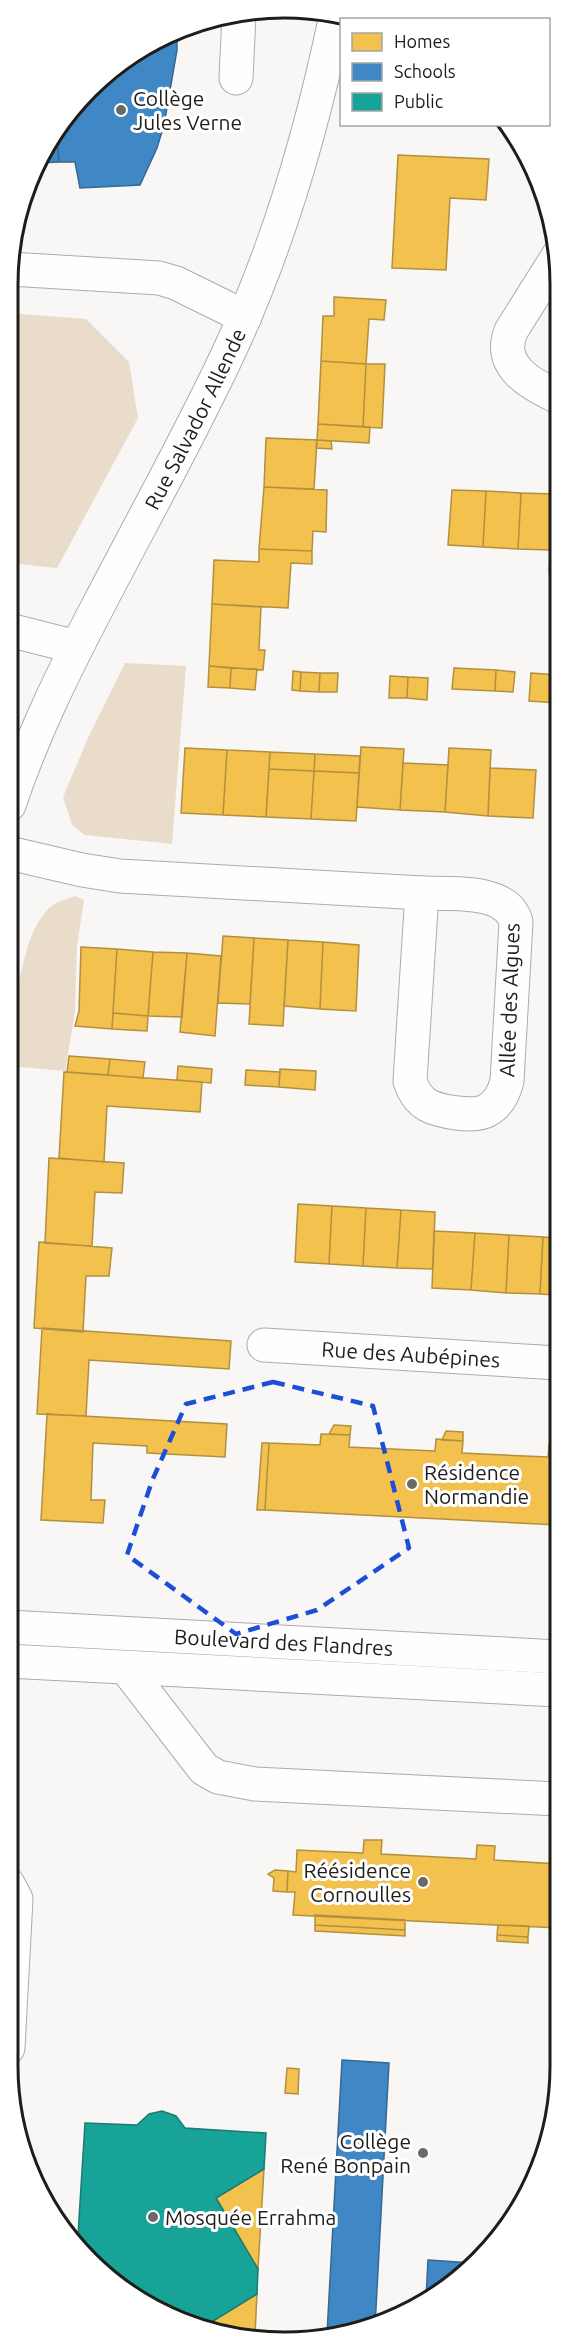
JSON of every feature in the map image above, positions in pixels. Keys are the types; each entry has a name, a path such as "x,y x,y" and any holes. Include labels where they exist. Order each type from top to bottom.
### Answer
{"street":[{"path":"236,78 239,22"},
{"name":"Rue Salvador Allende","path":"18,781 35,735 76,647 205,400 260,281 334,66 336,23"},
{"path":"19,270 159,278 245,316"},
{"path":"549,270 511,331 506,344 510,362 518,373 550,393"},
{"path":"18,632 76,647"},
{"name":"Allée des Algues","path":"18,855 120,876 482,896 502,903 514,914 517,930 507,1081 504,1092 486,1111 477,1113 439,1111 430,1108 417,1097 410,1081 422,893"},
{"name":"Rue des Aubépines","path":"264,1345 550,1363"},
{"name":"Boulevard des Flandres","path":"18,1628 550,1657"},
{"name":"Boulevard des Flandres","path":"18,1662 550,1690"},
{"path":"126,1668 204,1769 218,1777 255,1784 550,1799"}],"highlighted area":[{"path":"273,1382 373,1406 409,1548 317,1610 236,1634 127,1555 152,1481 186,1404"}],"shaded area":[{"path":"18,314 86,319 129,362 138,418 57,568 18,564"},
{"path":"125,663 186,666 172,844 85,835 72,825 63,797 88,738"},
{"path":"75,896 84,900 77,946 75,1012 65,1071 18,1067 18,990 26,952 42,916 53,905"}],"building: Homes":[{"path":"398,155 489,159 486,200 450,198 446,270 392,268"},
{"path":"334,297 386,300 384,320 369,319 366,364 321,361 323,316 334,316"},
{"path":"321,361 366,364 363,427 318,424"},
{"path":"366,364 385,364 382,428 363,427"},
{"path":"318,424 370,427 369,443 317,440"},
{"path":"266,438 317,440 314,489 264,487"},
{"path":"317,440 331,441 332,449 316,448"},
{"path":"264,487 327,490 326,532 313,531 312,551 259,549"},
{"path":"452,490 486,491 483,547 448,545"},
{"path":"486,491 521,493 518,549 483,547"},
{"path":"521,493 550,494 550,550 518,549"},
{"path":"259,549 312,551 312,564 291,563 288,608 212,604 214,560 259,562"},
{"path":"212,604 261,607 259,650 265,650 263,670 209,666"},
{"path":"209,666 231,668 230,688 208,687"},
{"path":"231,668 257,669 255,690 230,688"},
{"path":"454,668 496,670 495,691 452,689"},
{"path":"496,670 515,672 513,692 495,691"},
{"path":"293,671 301,672 300,691 292,690"},
{"path":"301,672 320,673 319,692 300,691"},
{"path":"320,673 338,673 337,692 319,692"},
{"path":"531,673 550,674 550,702 529,701"},
{"path":"390,676 408,677 407,698 389,698"},
{"path":"408,677 428,678 427,700 407,698"},
{"path":"361,747 404,749 400,810 357,807"},
{"path":"185,748 227,750 223,815 181,813"},
{"path":"449,748 491,750 488,816 445,812"},
{"path":"227,750 270,752 266,817 223,815"},
{"path":"270,752 315,754 314,771 269,769"},
{"path":"315,754 360,756 359,773 314,771"},
{"path":"403,763 448,765 445,812 400,810"},
{"path":"490,768 536,770 533,818 488,816"},
{"path":"269,769 314,771 311,819 266,817"},
{"path":"314,771 359,773 356,821 311,819"},
{"path":"223,936 254,938 250,1004 218,1003"},
{"path":"254,938 288,940 283,1026 249,1024"},
{"path":"288,940 323,942 320,1009 284,1006"},
{"path":"323,942 359,945 356,1011 320,1009"},
{"path":"81,947 117,949 112,1029 75,1026 79,1011"},
{"path":"117,949 153,952 148,1016 113,1013"},
{"path":"153,952 187,953 182,1017 148,1016"},
{"path":"187,953 221,956 215,1036 180,1032"},
{"path":"113,1013 148,1016 147,1031 112,1029"},
{"path":"69,1056 110,1059 108,1075 67,1072"},
{"path":"110,1059 145,1062 143,1078 108,1075"},
{"path":"178,1066 212,1069 211,1083 177,1080"},
{"path":"280,1069 316,1071 315,1090 279,1087"},
{"path":"246,1070 280,1072 279,1087 245,1085"},
{"path":"64,1072 202,1082 200,1112 107,1106 104,1162 59,1158"},
{"path":"49,1158 124,1163 122,1193 95,1192 92,1246 45,1243"},
{"path":"298,1204 332,1206 329,1264 295,1262"},
{"path":"332,1206 366,1208 363,1266 329,1264"},
{"path":"366,1208 401,1210 397,1268 363,1266"},
{"path":"401,1210 435,1212 433,1269 397,1268"},
{"path":"434,1231 475,1233 471,1290 432,1288"},
{"path":"475,1233 509,1235 506,1293 471,1290"},
{"path":"509,1235 543,1237 540,1294 506,1293"},
{"path":"543,1237 550,1237 550,1295 540,1294"},
{"path":"39,1242 112,1248 109,1276 86,1276 83,1332 34,1328"},
{"path":"42,1328 231,1341 229,1369 89,1360 86,1416 37,1414"},
{"path":"47,1414 227,1424 225,1457 147,1453 147,1446 93,1443 91,1500 105,1500 103,1523 41,1520"},
{"path":"334,1425 351,1426 350,1435 329,1434"},
{"path":"446,1431 463,1432 463,1441 442,1440"},
{"name":"Résidence Normandie","path":"321,1434 350,1435 349,1447 435,1451 436,1439 463,1441 462,1453 548,1457 550,1445 550,1525 265,1510 269,1443 320,1445"},
{"path":"262,1443 269,1443 265,1510 257,1510"},
{"name":"Réésidence Cornoulles","path":"364,1840 382,1840 381,1854 476,1859 477,1845 495,1846 494,1860 550,1864 550,1928 293,1915 295,1892 287,1892 288,1871 296,1872 297,1850 363,1853"},
{"path":"275,1870 288,1871 287,1892 273,1891 274,1878 268,1874"},
{"path":"315,1915 405,1920 405,1930 315,1925"},
{"path":"315,1925 405,1930 405,1936 315,1931"},
{"path":"498,1925 529,1926 528,1937 497,1935"},
{"path":"497,1935 528,1937 528,1943 497,1941"},
{"path":"287,2068 299,2069 298,2094 285,2093"},
{"path":"264,2169 258,2269 216,2198"},
{"path":"257,2294 255,2330 212,2322"}],"building: Schools":[{"name":"Collège Jules Verne","path":"177,40 164,125 157,148 140,185 80,188 75,162 59,162 58,148 56,148 73,122 109,84 136,63"},
{"path":"56,148 58,148 59,162 47,163"},
{"path":"342,2060 389,2063 376,2316 327,2329"},
{"path":"428,2260 463,2262 446,2277 426,2290"}],"building: Public":[{"name":"Mosquée Errahma","path":"162,2111 176,2116 185,2128 266,2133 264,2169 216,2198 258,2269 257,2294 212,2322 166,2305 136,2287 109,2266 78,2234 85,2123 137,2125 149,2114"}],"place":[{"name":"Collège Jules Verne","path":"121,110"},
{"name":"Résidence Normandie","path":"412,1484"},
{"name":"Réésidence Cornoulles","path":"423,1882"},
{"name":"Collège René Bonpain","path":"423,2153"},
{"name":"Mosquée Errahma","path":"153,2217"}]}
